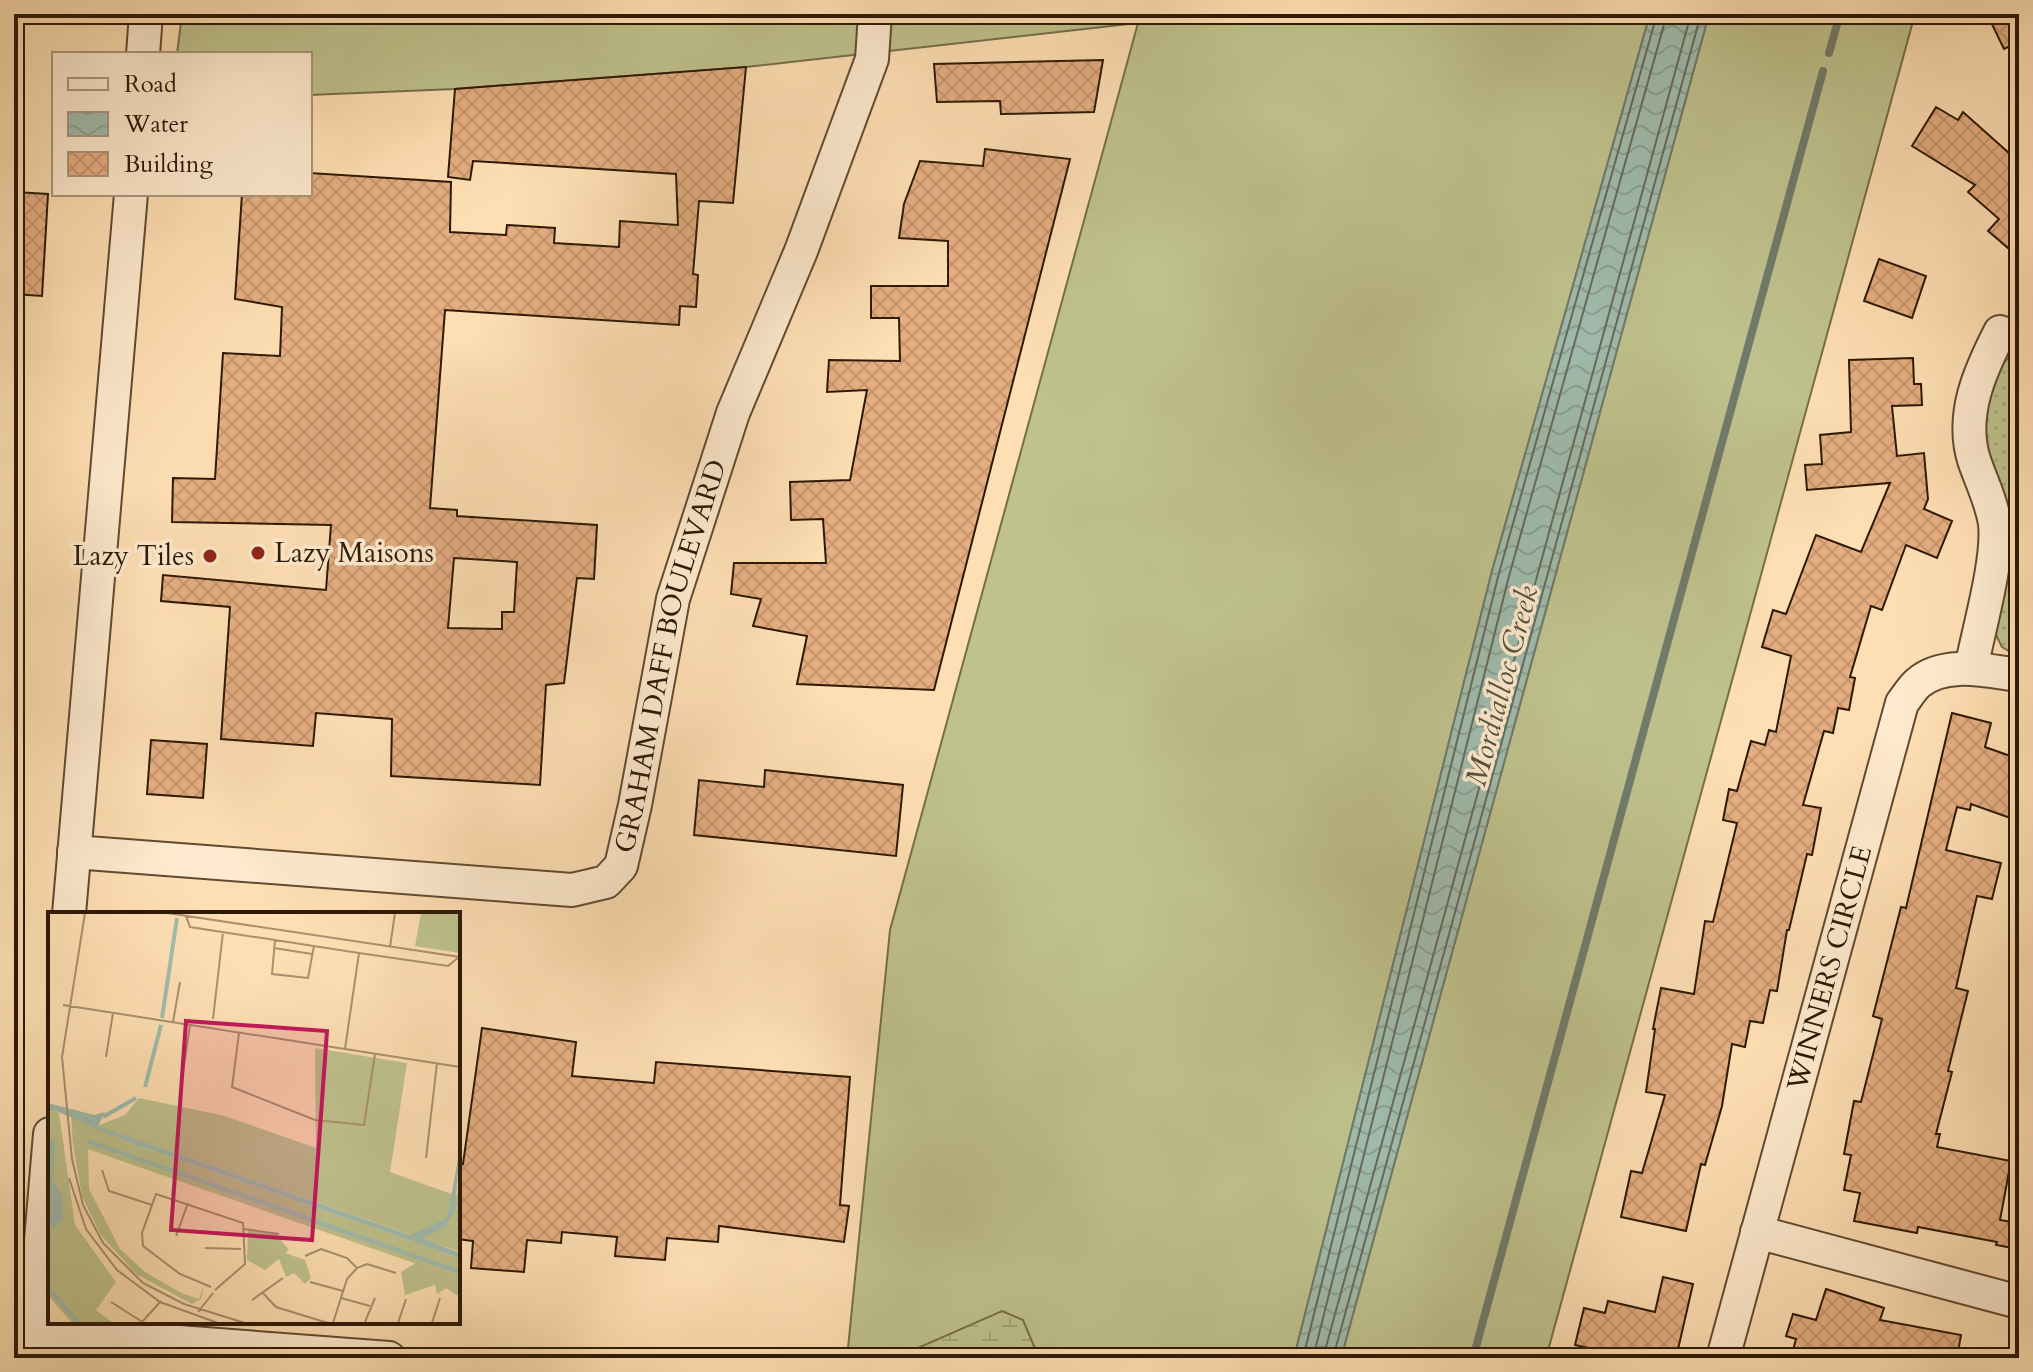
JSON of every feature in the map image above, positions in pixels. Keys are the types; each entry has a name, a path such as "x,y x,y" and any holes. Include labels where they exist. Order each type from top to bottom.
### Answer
{"street":[{"path":"143,52 146,14"},
{"name":"GRAHAM DAFF BOULEVARD","path":"74,852 572,890 606,882 614,874 621,866 635,805 673,599 733,413 801,251 872,59 875,14"},
{"path":"69,912 131,196"},
{"path":"1971,669 1993,562 1995,526 1973,456 1969,420 1979,373 2000,332"},
{"name":"WINNERS CIRCLE","path":"1723,1358 1902,703 1917,683 1941,670 1971,669 2019,675"},
{"path":"48,1157 32,1344 389,1358"},
{"path":"1757,1232 2019,1302"}],"green space":[{"path":"182,14 1650,14 1492,571 1294,1358 847,1358 890,930 1138,23 746,67 455,89 312,95 312,52 177,52"},
{"path":"1709,14 1915,14 1546,1358 1341,1358"},
{"path":"2019,351 2019,657 2002,647 1995,633 2008,515 2003,492 1985,447 1983,425 1991,381 2001,365"},
{"path":"1002,1311 1023,1320 1039,1358 900,1358 904,1354"}],"water":[{"name":"Mordialloc Creek","path":"1650,14 1709,14 1341,1358 1294,1358 1492,571"}],"building":[{"path":"1987,14 2019,14 2019,42 2004,49"},
{"path":"1103,60 1094,112 1001,114 1000,101 937,102 934,64"},
{"path":"746,67 733,203 699,201 693,274 698,275 696,307 680,306 679,325 445,310 430,508 457,510 457,516 597,525 594,579 577,578 564,683 546,685 540,785 391,776 392,719 316,713 313,746 221,739 230,607 161,601 163,575 326,590 331,525 172,522 173,478 215,479 223,353 280,356 282,307 235,299 242,196 312,196 312,173 451,182 450,232 506,235 507,225 555,228 554,243 619,247 620,221 678,225 676,174 473,161 470,180 448,177 455,89","holes":["454,558 517,562 514,612 502,612 502,629 448,628"]},
{"path":"1936,107 1958,120 1963,112 2019,162 2019,236 2008,248 1988,231 1999,219 1968,192 1975,185 1912,146"},
{"path":"985,149 1070,159 934,690 797,684 807,636 753,626 761,599 731,594 734,563 826,563 823,519 791,520 790,482 850,480 867,390 827,392 829,360 900,361 899,318 871,318 871,286 948,286 948,241 899,238 904,204 920,161 983,166"},
{"path":"14,192 48,194 42,296 14,294"},
{"path":"1879,259 1926,276 1912,318 1864,301"},
{"path":"1913,358 1914,384 1921,384 1922,405 1892,406 1897,456 1924,453 1928,499 1924,509 1952,521 1937,558 1906,545 1882,610 1871,606 1850,677 1855,678 1849,710 1838,708 1833,733 1824,731 1803,805 1821,808 1812,855 1807,854 1787,930 1777,991 1770,990 1763,1023 1750,1021 1745,1047 1732,1044 1722,1106 1705,1165 1701,1164 1686,1231 1621,1217 1631,1171 1642,1173 1665,1095 1646,1092 1661,988 1694,994 1705,921 1713,922 1737,823 1723,820 1729,789 1737,791 1751,741 1765,745 1769,730 1776,732 1791,656 1762,647 1773,610 1786,614 1816,535 1861,552 1890,483 1807,490 1805,465 1822,464 1820,435 1851,432 1849,360"},
{"path":"1952,713 1991,723 1985,747 2019,759 2019,821 1971,804 1970,810 1957,807 1946,850 2001,863 1992,899 1977,896 1956,988 1968,991 1948,1071 1952,1072 1936,1134 1940,1134 1937,1147 2011,1161 2000,1220 2019,1223 2019,1249 1918,1227 1917,1233 1854,1221 1860,1193 1844,1190 1851,1155 1844,1154 1854,1101 1861,1102 1882,1019 1873,1016 1901,907 1906,908"},
{"path":"151,740 207,744 203,798 147,794"},
{"path":"765,770 903,785 896,856 694,835 699,780 764,787"},
{"path":"482,1028 576,1042 572,1076 654,1083 656,1062 850,1077 840,1205 849,1206 844,1242 719,1226 718,1242 667,1238 665,1260 615,1256 617,1237 562,1232 561,1243 527,1240 524,1272 471,1268 473,1241 460,1239 460,1164 463,1164"},
{"path":"1663,1277 1693,1284 1676,1358 1633,1358 1575,1345 1584,1308 1605,1313 1608,1301 1655,1312"},
{"path":"1826,1289 1884,1308 1880,1320 1961,1335 1957,1358 1791,1358 1796,1339 1786,1336 1793,1314 1816,1320"}],"waterway":[{"path":"1829,53 1840,14"},
{"path":"1473,1358 1823,71"}],"place":[{"name":"Lazy Maisons","path":"258,553"},
{"name":"Lazy Tiles","path":"210,556"}]}
